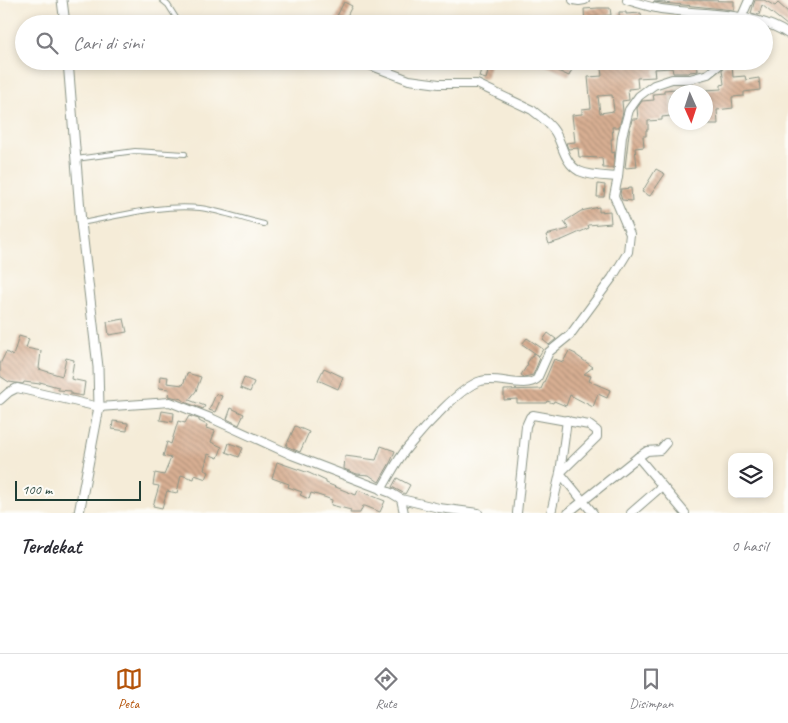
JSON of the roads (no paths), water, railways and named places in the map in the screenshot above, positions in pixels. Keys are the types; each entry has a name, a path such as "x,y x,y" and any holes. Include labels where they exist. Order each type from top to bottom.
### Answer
{"street":[{"path":"62,0 64,15"},
{"path":"573,0 585,0"},
{"path":"627,0 659,9 698,15"},
{"path":"742,15 749,0"},
{"path":"773,26 788,34"},
{"path":"69,70 81,223 98,368 99,406 79,513"},
{"path":"381,70 409,80 439,84 477,84 532,110 540,116 554,130 564,153 575,168 584,173 618,177"},
{"path":"382,490 408,447 440,412 468,387 482,380 529,383 537,379 549,352 570,335 612,278 628,252 630,234 614,196 624,124 629,110 639,96 654,85 672,79 696,79 713,70"},
{"path":"0,400 13,389 23,388 99,406 170,402 213,419 292,455 401,499 439,508 478,513"},
{"path":"517,513 527,421 530,417 537,415 588,425 595,429 598,434 578,458 560,473"},
{"path":"551,513 560,473 567,420"},
{"path":"568,513 647,450 660,450 666,443"},
{"path":"638,457 685,513"},
{"path":"560,473 593,513"},
{"path":"631,513 662,486"},
{"path":"401,499 404,513"}],"lane":[{"path":"162,0 174,15"},
{"path":"76,159 134,151 185,154"},
{"path":"81,223 149,210 201,208 264,224"}]}
